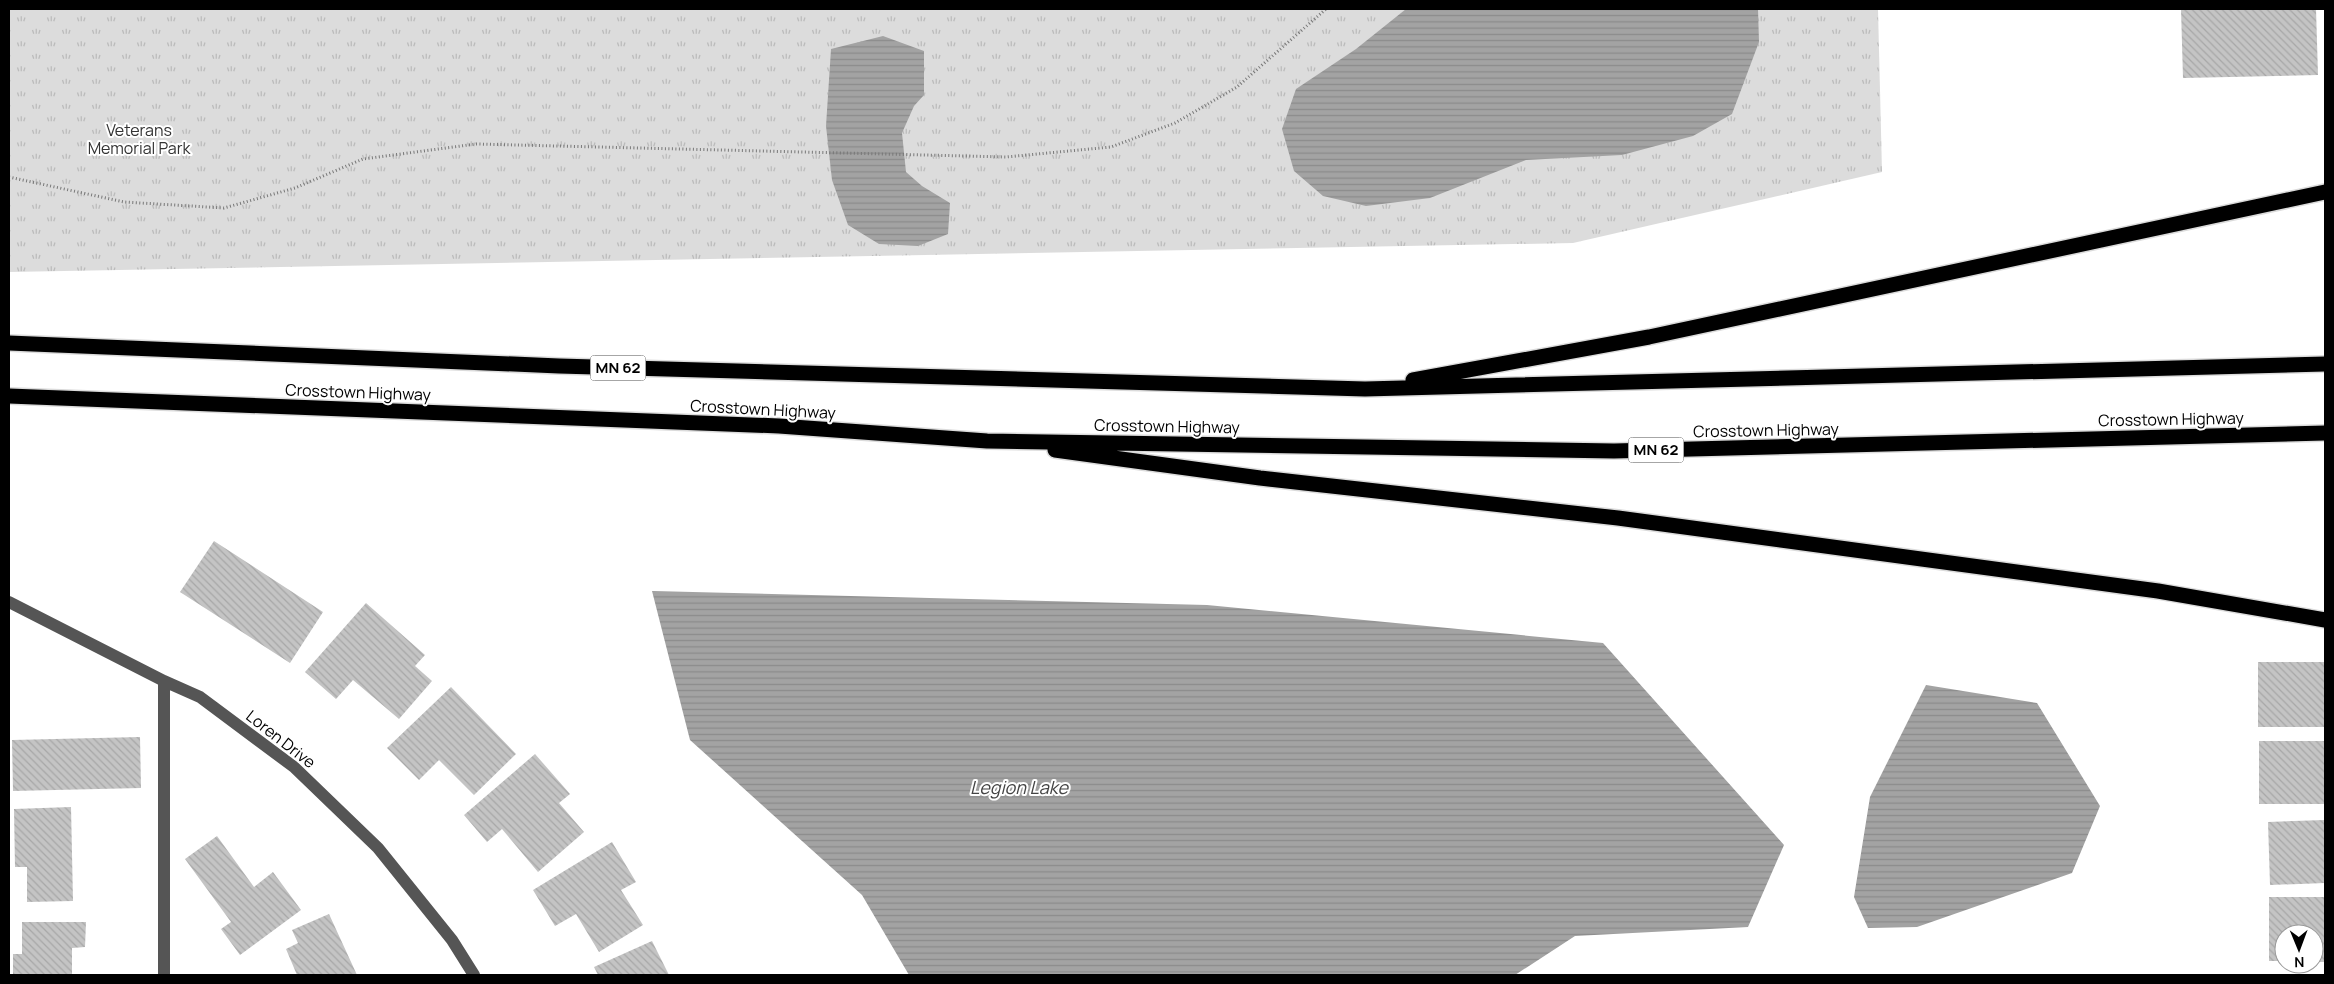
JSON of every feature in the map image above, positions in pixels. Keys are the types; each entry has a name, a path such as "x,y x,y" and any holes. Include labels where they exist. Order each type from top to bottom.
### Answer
{"highway":[{"path":"1365,389 1649,337 2325,192"},
{"name":"Crosstown Highway","path":"9,343 569,367 1365,389 2325,364"},
{"name":"Crosstown Highway","path":"9,396 779,426 987,441 1614,451 2325,433"},
{"path":"987,441 1260,478 1628,520 2158,591 2325,620"}],"street":[{"name":"Loren Drive","path":"9,602 164,681 200,697 294,767 378,848 452,940 474,975"},
{"path":"164,681 164,975"}],"path":[{"path":"9,177 124,202 224,208 295,188 364,159 476,144 610,145 733,151 1006,156 1110,146 1175,123 1237,87 1326,9"}],"green space":[{"name":"Veterans Memorial Park","path":"9,9 1878,9 1882,172 1573,243 9,272"}],"water":[{"path":"1406,9 1758,9 1759,42 1732,114 1693,136 1622,155 1526,160 1430,198 1366,206 1323,196 1294,171 1282,129 1296,89 1356,49"},
{"path":"883,36 924,51 924,95 914,106 902,133 906,172 922,186 950,203 948,234 918,246 879,244 848,225 832,180 826,126 831,49"},
{"name":"Legion Lake","path":"652,591 1207,605 1603,643 1784,845 1748,927 1575,936 1515,975 909,975 862,895 690,740"},
{"path":"1926,685 2037,703 2100,806 2072,873 1917,927 1868,928 1854,897 1870,797"}],"building":[{"path":"2181,9 2316,9 2318,75 2183,78"},
{"path":"214,541 323,612 290,663 180,592"},
{"path":"366,603 425,655 415,666 432,681 399,719 353,680 336,699 305,672"},
{"path":"2258,662 2325,662 2325,727 2258,727"},
{"path":"451,687 516,754 474,795 439,760 419,780 387,748"},
{"path":"140,737 141,788 13,791 12,740"},
{"path":"2259,741 2325,741 2325,804 2259,804"},
{"path":"535,754 570,794 559,803 584,832 538,872 502,829 487,842 464,815"},
{"path":"71,807 73,901 27,902 27,867 15,867 14,809"},
{"path":"2325,820 2325,883 2270,885 2268,822"},
{"path":"217,836 254,887 273,872 301,910 240,955 221,929 231,922 185,859"},
{"path":"612,842 636,882 621,890 643,925 599,952 576,914 555,926 533,890"},
{"path":"2269,897 2325,897 2325,962 2324,924 2274,924 2274,961 2269,961"},
{"path":"329,914 357,975 297,975 286,949 298,943 292,930"},
{"path":"22,922 86,922 85,947 72,948 72,975 13,975 13,954 22,954"},
{"path":"652,941 669,975 598,975 594,967"}]}
